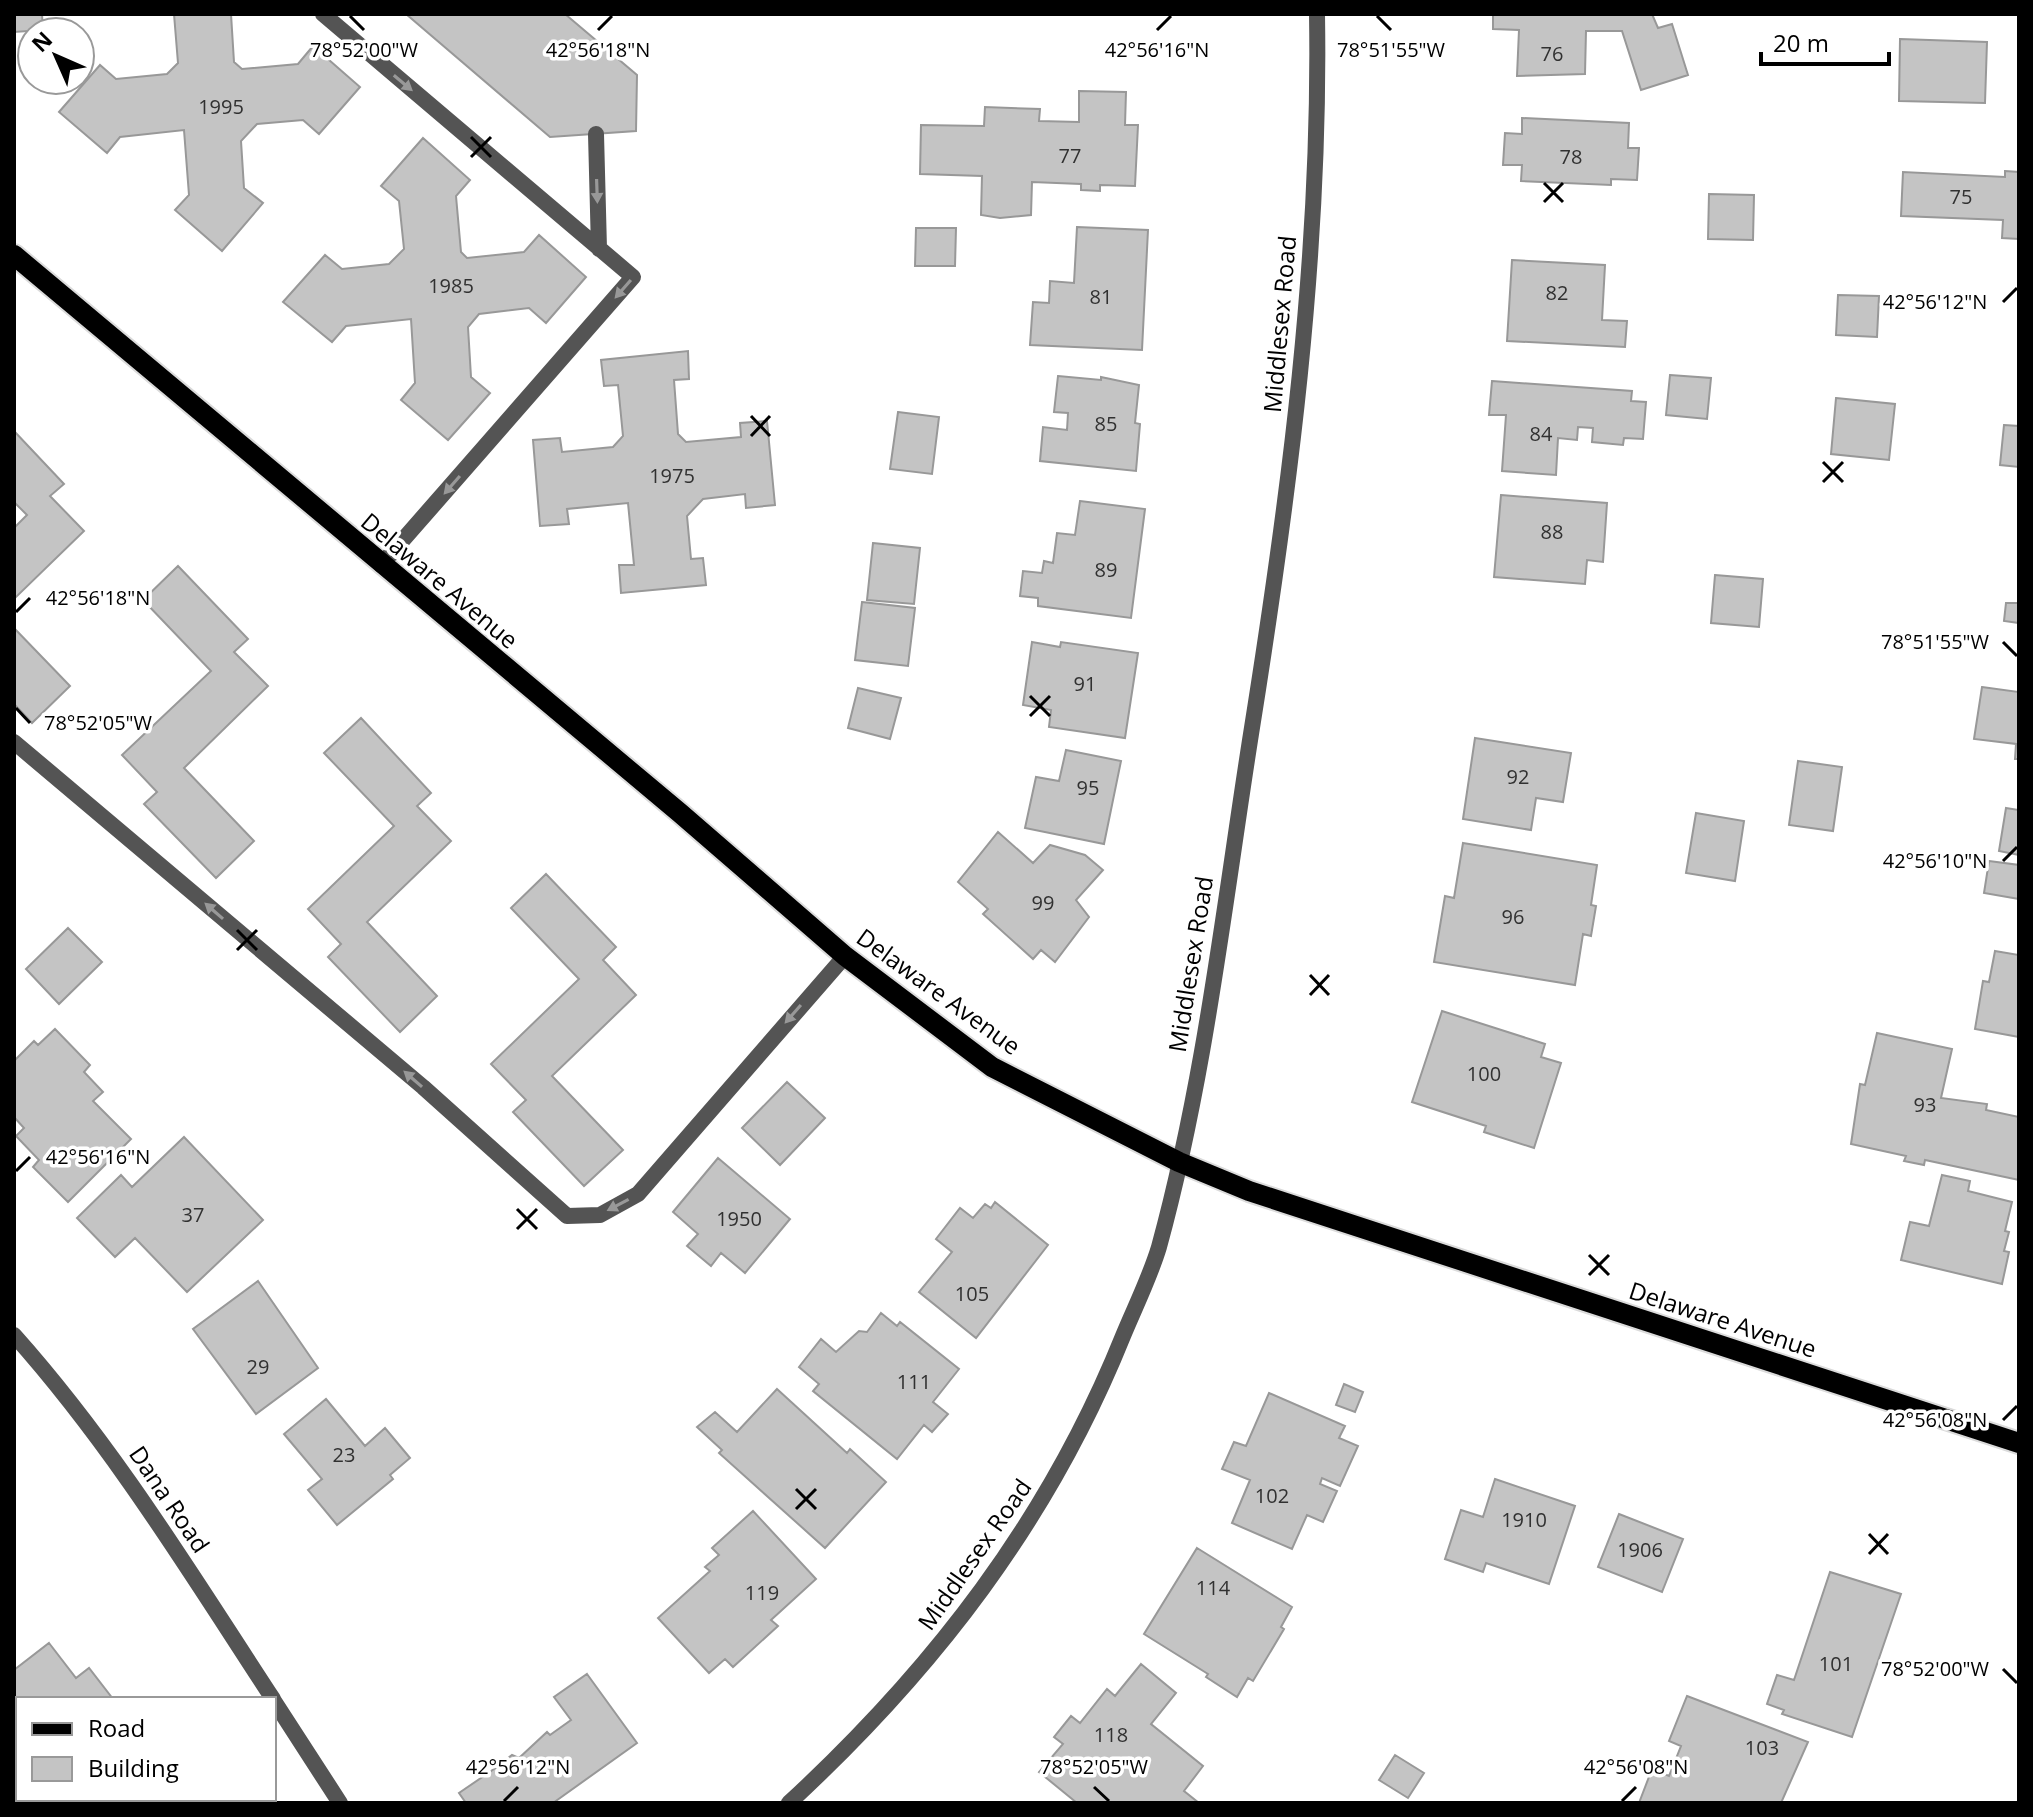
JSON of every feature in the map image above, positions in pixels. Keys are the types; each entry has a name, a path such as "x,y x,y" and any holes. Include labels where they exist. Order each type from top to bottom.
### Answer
{"main road":[{"name":"Delaware Avenue","path":"14,255 680,813 845,956 992,1067 1179,1162 1249,1191 2019,1443"}],"street":[{"path":"323,14 633,277 381,565"},
{"name":"Middlesex Road","path":"789,1803 828,1767 944,1642 1010,1554 1049,1492 1101,1390 1151,1268 1194,1103 1285,521 1319,129 1317,14"},
{"path":"596,134 599,249"},
{"path":"14,742 411,1077 567,1216 600,1215 638,1194 845,956"},
{"name":"Dana Road","path":"14,1335 63,1390 120,1464 271,1697"},
{"name":"Dana Road","path":"276,1705 340,1803"}],"building":[{"path":"14,14 42,14 16,16 14,32"},
{"path":"174,14 231,14 234,62 242,69 298,64 313,46 360,87 319,134 303,120 257,124 241,141 244,188 263,203 222,251 175,210 189,195 184,130 120,137 107,153 59,112 73,96 96,96 96,70 100,65 116,79 167,74 178,63"},
{"path":"406,14 565,14 637,75 636,131 550,137"},
{"path":"1493,14 1652,14 1658,28 1672,24 1688,75 1641,90 1622,31 1586,31 1585,74 1517,76 1519,30 1493,29"},
{"path":"1900,39 1987,42 1985,103 1899,101"},
{"path":"1079,91 1126,92 1125,125 1138,125 1135,186 1100,185 1100,191 1081,190 1081,184 1032,182 1031,215 1000,218 981,215 982,176 920,174 921,125 984,126 985,107 1040,109 1039,121 1079,122"},
{"path":"1522,118 1629,123 1628,148 1639,148 1637,180 1611,179 1611,185 1521,181 1522,165 1503,165 1505,133 1522,134"},
{"path":"423,138 470,180 456,196 461,252 467,258 524,252 539,235 586,277 546,323 529,308 479,314 468,327 471,377 490,393 448,440 401,400 415,383 411,319 346,326 332,342 283,302 325,255 342,269 389,264 404,249 399,201 381,186"},
{"path":"2005,171 2019,172 2019,239 2002,238 2003,220 1901,216 1903,172 2005,177"},
{"path":"1709,194 1754,195 1753,240 1708,239"},
{"path":"1077,227 1148,230 1142,350 1030,345 1033,302 1049,303 1050,281 1074,283"},
{"path":"916,228 956,228 955,266 915,266"},
{"path":"1512,260 1605,265 1602,320 1627,321 1625,347 1507,341"},
{"path":"1838,295 1879,296 1877,337 1836,335"},
{"path":"688,351 689,379 674,380 678,434 686,442 741,437 740,423 767,421 775,505 746,508 745,494 703,499 687,516 691,559 703,558 706,585 621,593 619,565 634,565 628,503 567,509 569,524 540,526 533,440 560,438 562,452 613,447 623,436 618,385 604,386 601,360"},
{"path":"1670,375 1711,378 1707,419 1666,415"},
{"path":"1058,376 1101,380 1101,377 1139,385 1135,423 1140,424 1136,471 1040,461 1043,427 1067,430 1068,413 1054,412"},
{"path":"1492,381 1632,391 1631,401 1646,402 1643,439 1624,438 1623,445 1592,442 1593,428 1578,427 1577,440 1558,438 1556,475 1502,471 1506,415 1489,415"},
{"path":"1836,398 1895,404 1889,460 1831,454"},
{"path":"898,412 939,417 932,474 890,469"},
{"path":"2004,425 2019,426 2019,467 2000,465"},
{"path":"14,431 64,484 50,496 84,531 14,599 14,528 27,515 14,502"},
{"path":"1501,495 1607,503 1603,562 1587,560 1585,584 1494,577"},
{"path":"1080,501 1145,509 1131,618 1038,606 1038,598 1020,596 1023,571 1042,573 1044,561 1053,563 1057,533 1075,535"},
{"path":"873,543 920,548 914,604 867,600"},
{"path":"178,566 248,639 234,652 268,686 184,768 254,841 216,878 144,804 157,792 122,755 211,671 143,600"},
{"path":"1715,575 1763,579 1759,627 1711,623"},
{"path":"862,602 915,608 908,666 855,660"},
{"path":"2006,603 2019,603 2019,623 2004,621"},
{"path":"14,628 70,686 32,723 14,704"},
{"path":"1032,642 1060,647 1061,642 1138,653 1125,738 1049,727 1051,710 1023,705"},
{"path":"1982,687 2019,692 2019,759 2015,759 2016,744 1974,739"},
{"path":"858,688 901,698 890,739 848,728"},
{"path":"361,718 431,793 417,806 451,841 367,922 437,996 400,1032 328,957 341,944 308,909 394,826 324,753"},
{"path":"1475,738 1571,753 1563,802 1536,798 1531,830 1463,819"},
{"path":"1066,750 1121,761 1104,844 1025,828 1036,777 1059,781"},
{"path":"1798,761 1842,767 1833,831 1789,825"},
{"path":"2006,808 2019,810 2019,855 1999,851"},
{"path":"1696,813 1744,821 1735,881 1686,873"},
{"path":"998,832 1033,863 1050,845 1085,855 1103,870 1076,900 1089,917 1055,962 1041,950 1033,959 983,914 988,909 958,882"},
{"path":"1463,843 1597,865 1591,905 1596,906 1591,936 1583,934 1575,985 1434,962 1445,896 1454,898"},
{"path":"1989,861 2019,865 2019,899 1984,893"},
{"path":"546,874 616,947 603,960 636,995 552,1076 623,1150 584,1186 513,1112 526,1100 491,1064 579,979 511,908"},
{"path":"68,928 102,962 59,1004 26,969"},
{"path":"1995,951 2019,955 2019,1037 1975,1029 1983,981 1989,982"},
{"path":"1442,1011 1545,1044 1541,1057 1561,1063 1534,1148 1484,1132 1486,1126 1412,1102"},
{"path":"55,1029 90,1065 84,1072 103,1092 93,1101 131,1139 68,1202 33,1167 39,1160 16,1136 24,1128 14,1117 14,1061 34,1041 38,1045"},
{"path":"1877,1033 1952,1049 1941,1098 1987,1104 1986,1110 2019,1117 2019,1180 1925,1160 1924,1165 1904,1161 1906,1156 1851,1144 1860,1084 1865,1085"},
{"path":"787,1082 825,1118 780,1165 742,1128"},
{"path":"184,1137 263,1220 187,1292 135,1238 115,1257 77,1218 121,1175 132,1187"},
{"path":"718,1158 790,1219 745,1273 721,1253 711,1266 687,1246 698,1234 673,1212"},
{"path":"1942,1175 1970,1181 1968,1191 2012,1202 2005,1231 2009,1232 2004,1251 2009,1252 2002,1284 1901,1260 1910,1222 1929,1226"},
{"path":"995,1202 1048,1245 976,1338 919,1292 952,1252 936,1239 960,1208 973,1218 985,1204 991,1208"},
{"path":"258,1281 318,1368 256,1414 193,1329"},
{"path":"881,1313 897,1326 900,1322 959,1369 933,1402 948,1414 932,1432 924,1425 897,1459 813,1391 819,1384 799,1367 821,1339 836,1352 859,1331 867,1332"},
{"path":"1344,1384 1363,1392 1355,1412 1336,1405"},
{"path":"777,1389 847,1453 850,1449 886,1482 825,1548 719,1453 722,1450 697,1427 715,1412 737,1432"},
{"path":"1269,1393 1345,1426 1339,1438 1358,1446 1340,1486 1322,1478 1320,1484 1337,1491 1323,1522 1307,1515 1292,1549 1232,1523 1250,1480 1222,1469 1234,1442 1246,1446"},
{"path":"326,1399 365,1446 385,1428 410,1458 390,1475 393,1479 337,1525 308,1490 322,1479 284,1434"},
{"path":"1495,1479 1575,1506 1549,1584 1486,1563 1483,1572 1445,1559 1461,1510 1483,1517"},
{"path":"753,1511 816,1579 771,1620 778,1626 733,1667 725,1659 709,1673 658,1618 710,1571 705,1567 719,1555 712,1548"},
{"path":"1619,1514 1683,1539 1662,1592 1598,1567"},
{"path":"1197,1548 1292,1607 1281,1627 1284,1629 1253,1681 1248,1678 1237,1697 1206,1677 1208,1674 1144,1634"},
{"path":"1830,1572 1901,1594 1852,1737 1782,1714 1784,1710 1767,1704 1777,1675 1794,1680"},
{"path":"49,1643 76,1678 89,1668 111,1697 16,1697 14,1753 14,1670"},
{"path":"1141,1664 1176,1693 1151,1724 1203,1766 1184,1791 1199,1803 1077,1803 1039,1772 1063,1744 1054,1737 1071,1716 1080,1723 1107,1689 1115,1696"},
{"path":"587,1674 637,1743 553,1803 466,1803 459,1793 497,1767 499,1770 500,1764 512,1755 519,1758 547,1732 550,1735 571,1720 554,1697"},
{"path":"1687,1696 1808,1742 1781,1803 1639,1803 1652,1769 1669,1776 1681,1746 1669,1741"},
{"path":"1395,1755 1424,1773 1408,1798 1379,1780"},
{"path":"194,1801 253,1803 195,1803"}]}
